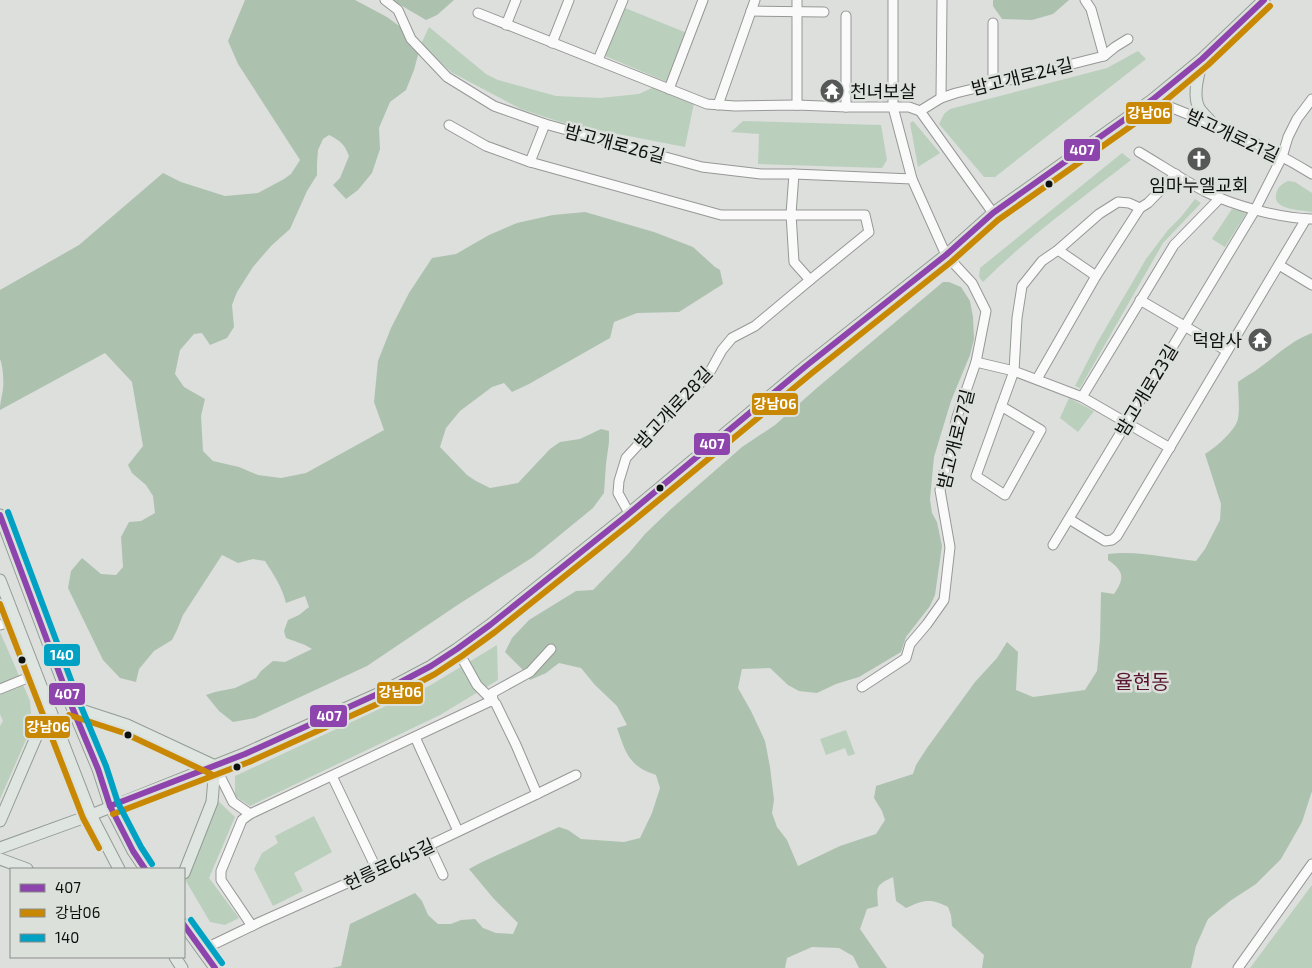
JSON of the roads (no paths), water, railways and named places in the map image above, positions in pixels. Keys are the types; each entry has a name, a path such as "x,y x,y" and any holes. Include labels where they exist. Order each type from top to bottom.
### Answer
{"main road":[{"path":"0,848 246,753 382,692 431,666 457,649 629,514 806,366 946,255 993,213 1152,100 1202,59 1264,0"},
{"path":"1202,59 1196,93 1197,102 1200,109 1213,124"},
{"path":"0,515 72,707 98,769 110,806 133,851 145,868"},
{"path":"0,580 91,814 118,868"},
{"path":"0,821 49,707"},
{"path":"72,707 127,725 215,766"},
{"path":"185,870 212,802 215,766"},
{"path":"0,859 24,868"},
{"path":"185,926 215,968"}],"street":[{"name":"밤고개로26길","path":"385,0 398,10 411,39 448,77 494,106 545,124 702,167 761,174 912,179"},
{"path":"506,25 516,0"},
{"path":"552,44 569,0"},
{"path":"598,60 623,0"},
{"path":"669,88 703,0"},
{"path":"718,105 755,0"},
{"path":"797,0 797,105"},
{"path":"893,0 893,107 912,179 946,255"},
{"path":"941,98 942,0"},
{"path":"1085,0 1091,9 1104,56"},
{"path":"751,11 824,12"},
{"path":"478,13 707,104 909,107 920,111 993,213"},
{"path":"846,16 846,107"},
{"path":"993,23 993,84"},
{"name":"밤고개로24길","path":"920,111 941,98 956,93 1104,56 1128,39"},
{"name":"밤고개로23길","path":"1053,545 1255,210 1282,157 1296,120 1312,98"},
{"name":"밤고개로21길","path":"1152,100 1213,124 1282,157 1312,174"},
{"path":"530,162 545,124"},
{"path":"449,125 486,146 530,162 721,215 791,214 865,215 869,232 810,280 794,262 791,214 794,174"},
{"path":"1069,520 1105,540 1112,540 1117,536 1279,265 1309,219 1286,217 1255,210 1220,198 1205,192 1139,152"},
{"path":"1037,379 1096,276 1140,208 1148,203 1176,174"},
{"path":"1082,397 1174,245 1220,198"},
{"name":"밤고개로27길","path":"1001,406 1041,430 1005,495 976,476 1001,406 1014,371 1016,318 1022,286 1042,261 1058,250 1099,214 1118,202 1129,203 1140,208"},
{"path":"1058,250 1096,276"},
{"name":"밤고개로27길","path":"862,687 906,658 910,644 944,600 950,547 940,490 956,416 976,362 986,311 972,283 946,255"},
{"path":"1279,265 1312,285"},
{"name":"밤고개로28길","path":"629,514 618,493 619,481 626,458 672,408 707,377 722,350 732,338 755,326 810,280"},
{"path":"1140,300 1228,351"},
{"path":"976,362 1014,371 1082,397 1170,448"},
{"path":"0,625 16,620"},
{"path":"457,649 477,685 493,700"},
{"path":"537,794 516,745 493,700 492,693 530,672 551,649"},
{"path":"0,689 37,674"},
{"path":"252,926 221,880 221,871 242,820 250,814 493,700"},
{"path":"415,737 458,831"},
{"path":"215,766 233,802 250,814"},
{"name":"헌릉로645길","path":"202,950 377,870 576,775"},
{"path":"332,776 377,870"},
{"path":"429,845 443,876"},
{"path":"1238,968 1312,864"}],"place":[{"name":"천녀보살","path":"832,91"},
{"name":"임마누엘교회","path":"1199,159"},
{"name":"덕암사","path":"1260,340"}],"district":[{"name":"율현동","path":"1142,681"}]}
